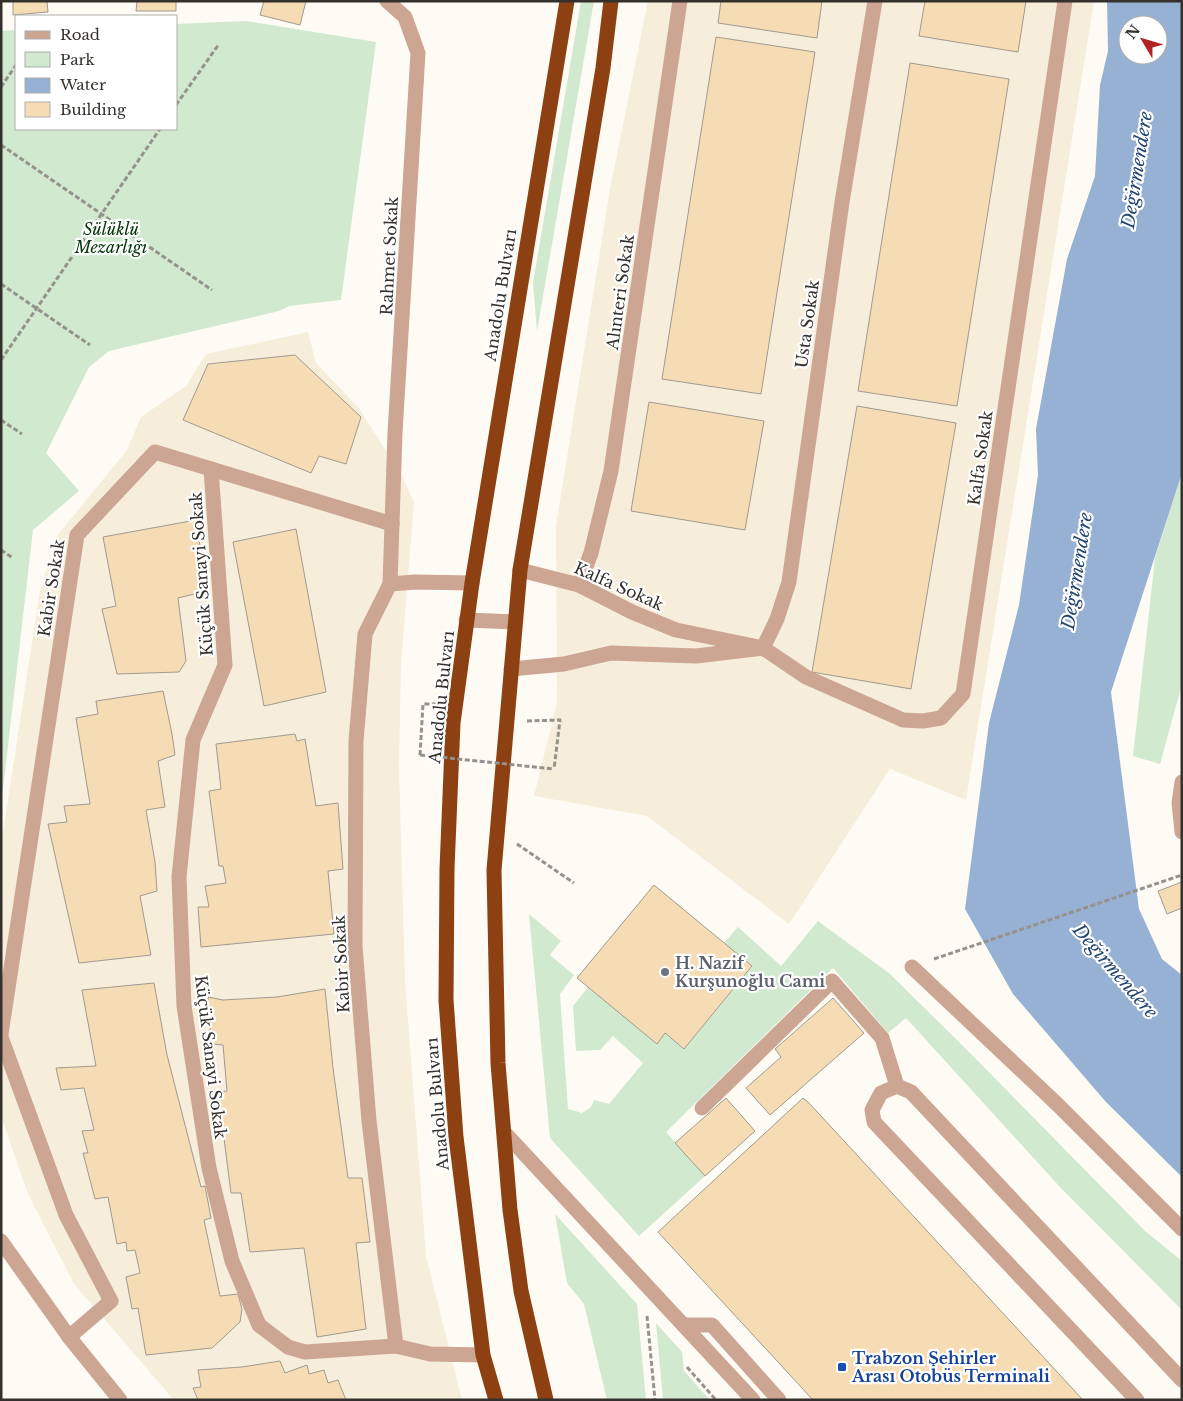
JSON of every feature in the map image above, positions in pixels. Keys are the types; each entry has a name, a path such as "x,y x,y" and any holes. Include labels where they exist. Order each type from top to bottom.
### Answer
{"highway":[{"name":"Anadolu Bulvarı","path":"496,1400 484,1355 456,1137 446,1000 447,869 453,723 466,620 567,1"},
{"path":"546,1400 521,1290 510,1210 498,1053 494,870 520,570 603,68 611,1"}],"street":[{"name":"Rahmet Sokak","path":"386,1 405,17 418,52 395,433 392,524"},
{"name":"Alınteri Sokak","path":"578,585 591,553 611,471 680,1"},
{"name":"Usta Sokak","path":"763,648 777,618 789,582 842,202 875,1"},
{"name":"Kalfa Sokak","path":"520,570 578,585 632,612 676,630 763,648 806,677 903,720 923,721 941,718 963,694 1064,1"},
{"name":"Kabir Sokak","path":"69,1337 111,1301 66,1215 1,1036 77,535 155,452 392,524 390,584 365,634 356,742 355,946 368,1120 396,1346"},
{"name":"Küçük Sanayi Sokak","path":"211,469 225,665 193,740 179,877 184,1006 209,1168 232,1261 259,1325 288,1346 305,1352 396,1346 430,1354 484,1355"},
{"path":"390,584 415,582 472,583"},
{"path":"466,620 515,622"},
{"path":"511,669 564,664 611,653 696,656 763,648"},
{"path":"1182,782 1179,803 1182,832"},
{"path":"912,967 1058,1105 1182,1229"},
{"path":"702,1108 832,982 882,1038 897,1086"},
{"path":"1137,1400 874,1122 872,1110 881,1092 897,1086 911,1092 1182,1380"},
{"path":"504,1132 754,1400"},
{"path":"1,1241 69,1337 120,1400"},
{"path":"684,1325 712,1325 779,1400"}],"path":[{"path":"178,102 218,44"},
{"path":"1,87 15,66"},
{"path":"1,360 159,130"},
{"path":"1,145 212,290"},
{"path":"1,284 90,345"},
{"path":"1,420 22,434"},
{"path":"1,550 13,558"},
{"path":"423,704 420,755 554,768 560,720 506,722"},
{"path":"497,830 574,883"},
{"path":"912,967 1182,875"},
{"path":"647,1314 656,1400"},
{"path":"687,1367 716,1400"}],"shaded area":[{"path":"648,1 1094,1 966,800 890,769 789,924 647,816 534,796 557,703 556,526 610,189"},
{"path":"308,332 316,363 359,408 403,478 414,502 401,664 399,766 405,981 426,1256 462,1400 174,1400 74,1284 28,1194 1,1116 1,845 40,591 57,536 127,450 141,417 186,386 206,354"}],"green space":[{"path":"581,1 594,1 537,331 533,283"},
{"name":"Sülüklü Mezarlığı","path":"246,21 376,42 341,300 289,306 279,311 109,351 89,367 46,453 79,491 33,530 1,806 1,31 15,30 15,130 178,130 178,24"},
{"path":"1182,473 1182,684 1160,764 1133,756 1155,558"},
{"path":"529,914 561,941 550,955 574,975 560,994 568,1109 582,1113 591,1107 594,1100 609,1104 643,1063 613,1036 600,1050 576,1051 573,1006 588,987 657,1043 665,1033 684,1049 752,967 724,943 738,927 781,966 818,921 890,974 1145,1231 1182,1261 1182,1310 1059,1186 906,1018 888,1033 833,968 666,1132 705,1176 639,1236 550,1138"},
{"path":"555,1214 637,1304 646,1400 607,1400 584,1304 567,1283"},
{"path":"656,1323 682,1352 684,1371 710,1400 663,1400"}],"water":[{"name":"Değirmendere","path":"1107,1 1182,1 1182,473 1111,692 1139,909 1162,959 1182,975 1182,1177 1106,1102 1013,994 965,909 989,723 1019,605 1038,475 1036,429 1067,259 1095,176 1100,85 1108,51"}],"building":[{"path":"13,1 47,1 48,12 13,15"},
{"path":"137,1 176,1 176,11 136,11"},
{"path":"264,1 306,1 300,25 260,15"},
{"path":"721,1 822,1 817,38 718,23"},
{"path":"925,1 1026,1 1018,52 919,36"},
{"path":"716,37 815,52 761,394 662,379"},
{"path":"910,63 1009,79 957,406 858,391"},
{"path":"295,355 361,417 346,464 319,456 311,473 183,420 208,364"},
{"path":"649,402 764,421 745,530 631,511"},
{"path":"857,406 956,423 911,689 812,672"},
{"path":"196,520 207,591 178,598 186,661 179,672 117,674 102,609 116,606 103,537"},
{"path":"296,529 326,692 264,706 233,542"},
{"path":"163,691 175,755 158,761 165,807 146,810 155,862 157,891 140,896 151,955 79,963 48,824 67,822 64,806 90,804 76,718 98,714 96,701"},
{"path":"295,734 297,741 305,739 316,806 338,803 343,869 328,871 334,934 201,947 198,907 209,907 205,886 226,883 223,866 219,866 209,791 221,789 216,744"},
{"path":"1182,882 1182,908 1167,914 1158,891"},
{"name":"H. Nazif Kurşunoğlu Cami","path":"654,885 752,966 684,1049 665,1033 657,1044 577,978"},
{"path":"154,983 167,1055 201,1187 205,1186 211,1218 204,1220 220,1296 238,1294 242,1309 240,1322 212,1348 146,1355 138,1308 132,1309 126,1277 140,1273 135,1250 127,1251 126,1242 117,1244 108,1197 95,1199 83,1153 88,1153 82,1131 94,1130 84,1088 61,1090 56,1068 96,1066 82,990"},
{"path":"325,989 333,1068 348,1178 362,1178 370,1242 356,1243 366,1329 317,1337 304,1248 250,1252 241,1193 231,1193 218,1092 227,1091 223,1045 211,1044 208,997 223,1000 277,997"},
{"path":"833,998 864,1033 770,1115 746,1088 781,1057 775,1049"},
{"path":"726,1098 755,1131 705,1176 675,1143"},
{"path":"803,1098 1083,1400 813,1400 658,1232"},
{"path":"280,1361 285,1373 307,1365 309,1374 324,1370 328,1383 338,1380 346,1400 198,1400 193,1388 201,1387 198,1370 242,1367"}],"place":[{"name":"H. Nazif Kurşunoğlu Cami","path":"665,972"},
{"name":"Trabzon Şehirler Arası Otobüs Terminali","path":"842,1367"}]}
